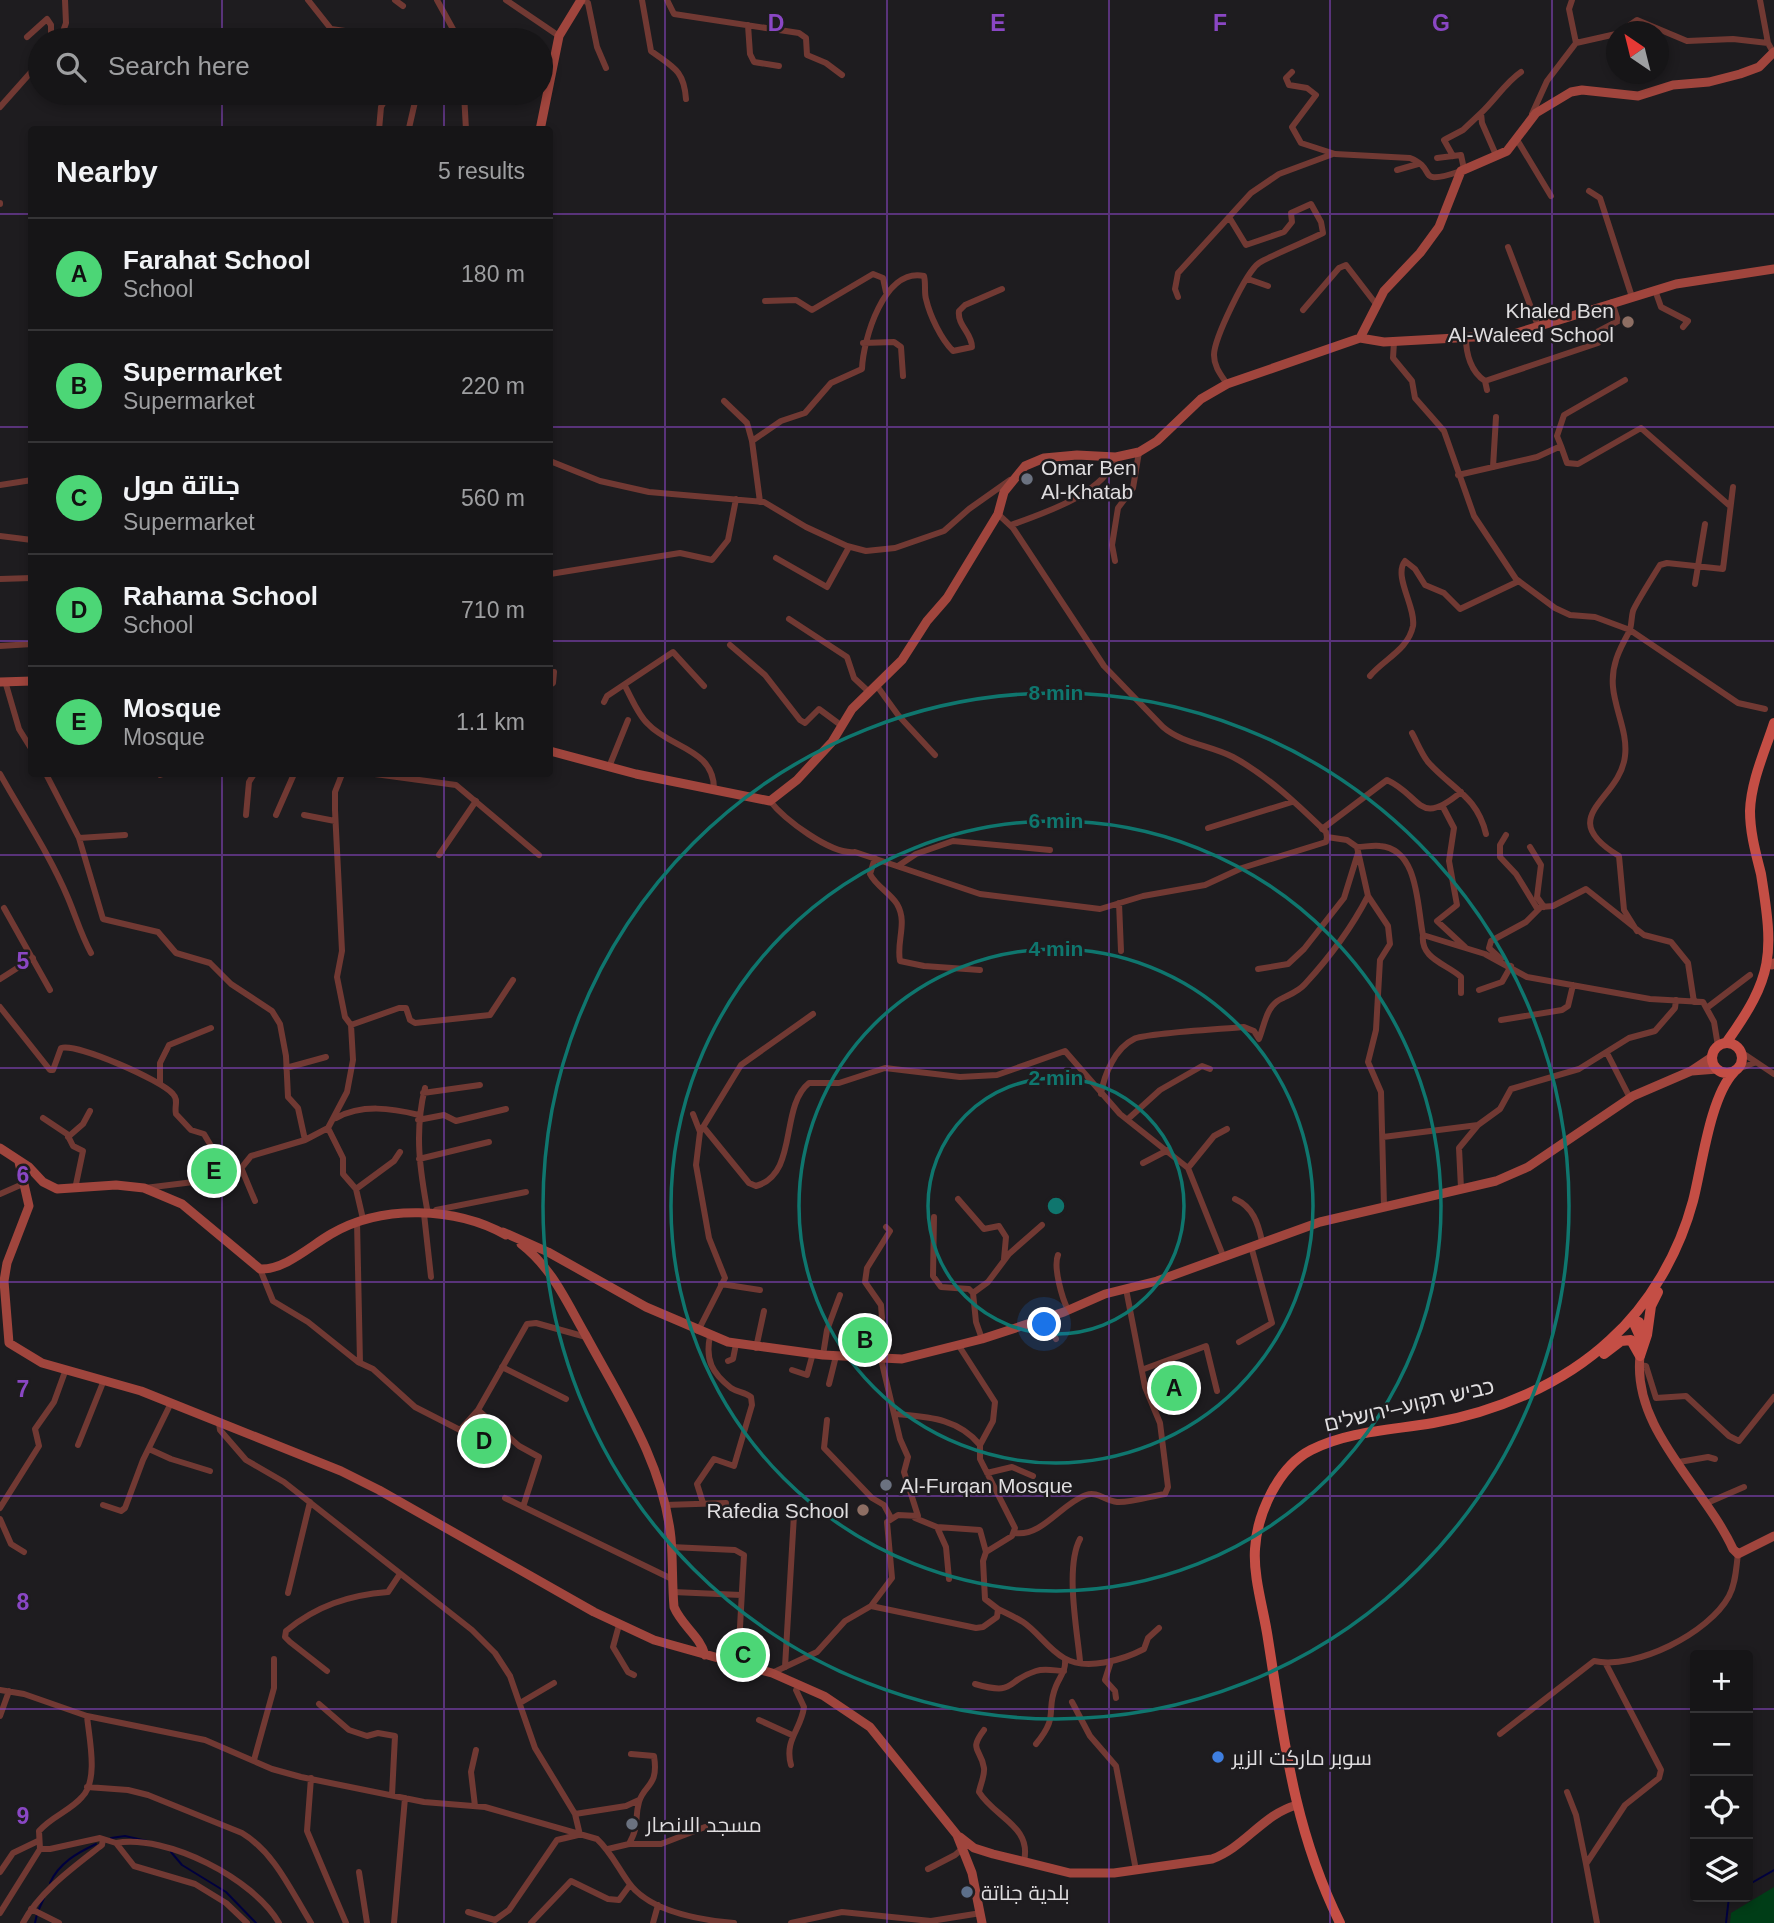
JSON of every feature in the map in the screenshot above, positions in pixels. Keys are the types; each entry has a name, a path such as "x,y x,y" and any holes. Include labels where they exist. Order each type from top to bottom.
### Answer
{"main road":[{"path":"1730,1047 1743,1060 1736,1071 1725,1073 1717,1069 1712,1057 1730,1047 1736,1030 1773,964 1773,942 1752,836 1750,809 1756,776 1774,723"},
{"name":"כביש תקוע–ירושלים","path":"1340,1923 1314,1865 1297,1805 1254,1551 1260,1516 1290,1467 1308,1451 1332,1440 1472,1415 1533,1390 1586,1360 1632,1319 1675,1249 1692,1205 1718,1102 1717,1069"},
{"name":"כביש תקוע–ירושלים","path":"1718,1102 1736,1071"},
{"path":"1639,1361 1647,1335 1651,1306 1674,1261 1675,1249"},
{"path":"1632,1319 1639,1322 1647,1335"},
{"path":"1632,1319 1641,1339 1639,1361"},
{"path":"1533,1390 1545,1390 1576,1373 1621,1342 1631,1340 1639,1361"}],"street":[{"path":"64,28 65,0"},
{"path":"308,0 330,28"},
{"path":"395,0 403,6"},
{"path":"437,0 452,28"},
{"path":"506,0 547,28"},
{"path":"553,54 559,36 583,0"},
{"path":"583,0 607,68"},
{"path":"642,0 651,51 677,70 684,80 685,99"},
{"path":"667,0 674,14 803,35 807,55 826,63 842,75"},
{"path":"1572,0 1569,9 1576,43"},
{"path":"1292,72 1286,78 1289,85 1307,88 1316,95 1316,99 1292,129 1301,143 1335,153 1410,158 1430,177 1437,179 1507,151 1536,113 1571,92 1582,90 1626,97 1673,85 1709,82 1759,67 1772,49 1760,0"},
{"path":"37,28 47,19 51,28"},
{"path":"748,25 750,54 754,62 779,66"},
{"path":"553,32 559,36"},
{"path":"1669,33 1687,41 1733,39 1772,49"},
{"path":"1528,123 1547,82 1576,43 1606,36"},
{"path":"1453,156 1444,140 1463,131 1500,95 1511,79 1521,72"},
{"path":"0,107 28,77"},
{"path":"379,126 382,105"},
{"path":"409,126 414,105"},
{"path":"465,105 466,126"},
{"path":"540,126 543,105"},
{"path":"1481,113 1496,155"},
{"path":"1516,138 1551,195"},
{"path":"1178,297 1175,289 1178,273 1251,193 1279,173 1335,153"},
{"path":"1360,338 1376,304 1439,228 1463,170 1461,155 1437,158"},
{"path":"1397,170 1418,164"},
{"path":"1589,191 1600,198 1632,297"},
{"path":"1227,384 1215,365 1216,341 1248,279 1259,264 1323,233 1321,222 1311,204 1304,204 1291,212 1292,222 1284,232 1246,245 1229,217"},
{"path":"1508,247 1538,326"},
{"path":"1303,310 1339,268 1346,265 1376,304"},
{"path":"553,462 600,481 649,492 760,502 849,547 880,550 925,539 944,531 1011,480 1025,466 1044,458 1077,455 1116,457 1139,452 1157,441 1201,399 1227,384 1360,338 1394,342 1510,335 1655,290 1715,276 1774,269"},
{"path":"765,301 796,300 812,310 873,275 883,278 886,292"},
{"path":"751,441 781,421 805,413 831,383 862,369 863,343 886,292 910,278 924,276 925,297 930,311 948,346 953,351 961,351 972,347 972,341 961,323 959,311 1002,289"},
{"path":"1248,279 1268,286"},
{"path":"1655,290 1661,307 1689,321 1683,327"},
{"path":"1485,381 1598,343 1597,332 1618,321 1612,302"},
{"path":"1466,338 1476,375 1485,381 1487,390"},
{"path":"863,343 894,342 901,347 904,376"},
{"path":"1394,342 1393,358 1412,381 1415,398 1444,431 1474,516 1519,581 1555,608 1570,615 1605,620 1630,630 1738,703 1765,709"},
{"path":"1625,380 1564,415 1557,436 1567,463 1578,464 1641,428 1730,506"},
{"path":"724,401 747,424 760,502"},
{"path":"1493,467 1496,417"},
{"path":"1458,475 1537,457 1561,446"},
{"path":"1115,561 1112,545 1118,508 1133,488 1139,452"},
{"path":"1011,525 1060,506 1089,489 1116,457"},
{"path":"770,801 797,780 873,689 890,675 927,621 947,598 998,512 1011,480"},
{"path":"0,485 28,481"},
{"path":"1637,931 1624,910 1619,856 1597,841 1591,830 1593,810 1619,773 1625,757 1613,687 1614,663 1621,642 1630,630 1634,608 1660,565 1700,565 1723,569 1732,487"},
{"path":"988,495 994,496 998,512 1011,525 1104,666 1163,727 1174,736 1231,756 1265,777 1322,829 1327,837"},
{"path":"553,573 680,553 712,560 728,540 736,499"},
{"path":"1695,584 1705,524"},
{"path":"0,536 28,540"},
{"path":"776,558 827,587 849,547"},
{"path":"1370,676 1402,647 1413,625 1402,572 1405,561 1410,563 1425,585 1444,593 1460,609 1519,581"},
{"path":"0,579 28,578"},
{"path":"789,619 847,657 854,678 873,689 935,755"},
{"path":"0,646 28,645"},
{"path":"730,645 765,675 800,720 805,723 819,709 842,726"},
{"path":"604,702 607,696 625,687 673,652 704,686"},
{"path":"553,683 554,672"},
{"path":"28,681 2,682 19,729 28,744"},
{"path":"625,687 645,722 658,733 676,744 692,749 700,756 714,779 713,790"},
{"path":"609,767 628,720"},
{"path":"1412,733 1428,761 1468,796 1482,816 1486,834"},
{"path":"553,752 609,767 770,801 792,822 838,851 855,852 875,858 980,894 1100,909 1205,885 1242,868 1310,849 1326,842 1327,837"},
{"path":"0,774 31,825 69,899 82,937 91,953"},
{"path":"48,777 79,838 103,919 158,932 176,953 210,963 231,984 272,1011 279,1024 288,1097 298,1108 305,1140"},
{"path":"246,815 249,782 252,777"},
{"path":"276,815 294,777"},
{"path":"0,1148 29,1167 50,1186 75,1189 116,1185 144,1188 230,1178 242,1170 251,1156 305,1140 328,1128 347,1092 353,1060 351,1025 345,1017 337,977 342,951 335,792 341,777"},
{"path":"397,777 456,785 539,855"},
{"path":"1322,829 1387,780 1424,807 1443,807 1461,792"},
{"path":"439,855 477,801"},
{"path":"1208,828 1292,802"},
{"path":"1443,807 1454,828 1449,861 1457,905 1437,921 1468,949"},
{"path":"304,815 335,821"},
{"path":"79,838 125,835"},
{"path":"1506,835 1500,845 1500,857 1541,909"},
{"path":"1327,837 1347,839 1358,849 1368,896 1388,926 1390,944 1380,960 1376,1030 1368,1062 1381,1092 1384,1206"},
{"path":"898,866 916,854 953,841 1050,849"},
{"path":"1530,847 1541,865 1537,897 1541,909"},
{"path":"1358,849 1387,848 1404,860 1416,892 1422,942 1433,960 1461,977 1461,993"},
{"path":"1258,968 1288,964 1304,949 1344,898 1358,849"},
{"path":"875,858 870,874 896,902 900,912 903,930 900,961 924,966 980,970"},
{"path":"1694,1002 1685,959 1667,940 1650,938 1637,931 1586,889 1553,906 1541,909 1526,922 1489,944 1508,964 1527,977 1676,1000 1694,1002 1703,1002 1730,1047 1774,1074"},
{"path":"1101,1094 1103,1077 1120,1050 1135,1038 1244,1027 1254,1031 1259,1038 1265,1018 1271,1009 1280,999 1304,987 1336,946 1368,896"},
{"path":"1119,903 1121,951"},
{"path":"4,908 50,990"},
{"path":"1423,935 1508,964"},
{"path":"0,979 33,958"},
{"path":"1479,990 1502,982 1508,964"},
{"path":"1707,1007 1750,975"},
{"path":"351,1025 399,1008 406,1008 410,1020 415,1023 490,1015 513,980"},
{"path":"1501,1020 1562,1010 1568,1006 1573,985"},
{"path":"1461,1188 1459,1148 1478,1125 1500,1109 1511,1090 1562,1076 1608,1053 1629,1038 1655,1031 1675,1008 1676,1000"},
{"path":"1,1010 50,1070 57,1064 61,1048 67,1046 160,1083 175,1096 176,1114 191,1130 204,1134 230,1178"},
{"path":"698,1331 725,1278 709,1237 696,1165 703,1130 741,1065 813,1014"},
{"path":"160,1083 160,1063 169,1045 211,1028"},
{"path":"693,1114 703,1130 749,1183 756,1186 773,1177 779,1166 800,1094 809,1083 839,1083 885,1068 960,1077 997,1075 1065,1051 1101,1094 1188,1168 1224,1258"},
{"path":"1608,1053 1630,1098"},
{"path":"286,1068 326,1057"},
{"path":"260,1269 280,1266 360,1220 393,1213 428,1214 483,1222 557,1263 646,1307 710,1336 736,1344 868,1359 924,1355 982,1339 1068,1310 1105,1294 1224,1258 1262,1241 1384,1206 1496,1181 1528,1167 1630,1098 1691,1071 1712,1057"},
{"path":"1736,1071 1754,1063"},
{"path":"1128,1119 1181,1075 1202,1066 1210,1069"},
{"path":"1691,1071 1717,1069"},
{"path":"431,1277 428,1214 419,1159 419,1117 424,1091 480,1085"},
{"path":"335,1119 354,1110 365,1109 396,1110 419,1117 444,1115 456,1121 506,1109"},
{"path":"68,1137 83,1124 90,1111"},
{"path":"43,1118 68,1137 76,1149 83,1151 75,1189"},
{"path":"1383,1137 1478,1125"},
{"path":"328,1128 343,1158 343,1174 356,1189 360,1220 360,1363"},
{"path":"1188,1168 1214,1136 1227,1129"},
{"path":"419,1159 489,1142"},
{"path":"1143,1163 1168,1150"},
{"path":"356,1189 394,1161 400,1152"},
{"path":"19,1162 29,1206 7,1263 4,1281 4,1343 42,1363 104,1380 171,1403 379,1490 619,1625 654,1640 772,1673 824,1696 870,1727 968,1848 981,1918 951,1921 842,1912 791,1923"},
{"path":"242,1170 255,1201"},
{"path":"0,1194 25,1183"},
{"path":"144,1188 182,1204 260,1269 274,1301 308,1322 360,1363 373,1369 415,1407 456,1429 460,1430 468,1424 478,1410 527,1324 536,1323 586,1337"},
{"path":"428,1214 436,1210 526,1192"},
{"path":"958,1199 984,1229 999,1226 1006,1237 1004,1261"},
{"path":"1235,1199 1245,1204 1257,1221 1262,1241"},
{"path":"934,1217 933,1276 942,1287 969,1289 973,1293 976,1322 982,1339"},
{"path":"973,1293 988,1282 1004,1261 1042,1224"},
{"path":"868,1359 882,1318 881,1305 866,1282 867,1268 890,1231 886,1227"},
{"path":"503,1232 544,1264 629,1412 648,1454 664,1505 678,1617 700,1640 705,1654"},
{"path":"1239,1342 1272,1323 1251,1246"},
{"path":"1058,1255 1055,1271 1062,1285 1062,1299 1068,1310"},
{"path":"544,1264 545,1256 557,1263"},
{"path":"557,1263 559,1287"},
{"path":"721,1284 760,1290"},
{"path":"986,1552 1015,1532 1024,1534 1055,1517 1084,1495 1096,1494 1115,1502 1166,1494 1168,1487 1160,1423 1145,1387 1144,1369 1126,1289"},
{"path":"792,1370 807,1375 818,1354 840,1295"},
{"path":"756,1348 764,1311"},
{"path":"1045,1318 1056,1339"},
{"path":"703,1503 696,1484 714,1459 734,1466 752,1405 751,1397 732,1389 711,1369 708,1348 710,1336"},
{"path":"829,1384 850,1338"},
{"path":"727,1361 733,1359 736,1344"},
{"path":"959,1346 995,1402 993,1421 980,1445 980,1459 1015,1532"},
{"path":"1144,1369 1206,1346 1217,1391"},
{"path":"881,1359 900,1439 908,1457 904,1472 918,1511 915,1518"},
{"path":"1639,1361 1646,1366 1656,1398 1686,1396 1728,1436 1739,1441 1774,1397"},
{"path":"1500,1734 1594,1661 1606,1664 1660,1651 1694,1631 1722,1608 1734,1584 1738,1554 1707,1503 1662,1442 1644,1402 1639,1361"},
{"path":"502,1367 566,1399"},
{"path":"0,1508 39,1446 35,1429 54,1402 66,1369"},
{"path":"78,1445 104,1380"},
{"path":"103,1505 121,1511 125,1508 171,1403"},
{"path":"478,1410 519,1446 539,1457 523,1507"},
{"path":"896,1414 949,1421 970,1433 980,1445"},
{"path":"827,1420 824,1448 872,1498 884,1505 891,1518"},
{"path":"219,1423 220,1430 246,1460 310,1502 472,1630 495,1653 510,1676 535,1748 575,1814 580,1835"},
{"path":"149,1449 171,1460 210,1471"},
{"path":"1679,1462 1709,1457 1715,1460"},
{"path":"987,1473 1012,1467 1033,1476"},
{"path":"1707,1503 1744,1487"},
{"path":"505,1498 672,1579"},
{"path":"288,1593 310,1502"},
{"path":"664,1505 726,1503"},
{"path":"791,1765 787,1751 792,1735 803,1717 804,1707 796,1684 786,1674 794,1515"},
{"path":"772,1673 817,1652 845,1622 871,1606 892,1578 887,1522 898,1515 915,1518 937,1527 980,1530 986,1552 985,1599 1024,1622 1065,1660 1111,1661 1144,1649 1152,1653"},
{"path":"0,1519 11,1544 24,1552"},
{"path":"937,1527 946,1548 949,1579"},
{"path":"1738,1554 1774,1536"},
{"path":"1080,1539 1076,1548 1075,1564 1080,1661"},
{"path":"671,1547 741,1550 744,1555 738,1663"},
{"path":"327,1671 290,1642 285,1637 286,1631 309,1614 333,1602 388,1592 400,1574"},
{"path":"673,1592 741,1595"},
{"path":"871,1606 976,1628 997,1617 998,1609"},
{"path":"619,1625 613,1647 628,1672 634,1675"},
{"path":"1144,1649 1148,1638 1159,1628"},
{"path":"254,1760 274,1688 274,1659"},
{"path":"1035,1744 1049,1728 1054,1694 1064,1671 1065,1660"},
{"path":"1111,1661 1105,1680 1115,1691 1116,1698"},
{"path":"1586,1864 1625,1805 1659,1778 1661,1770 1606,1664"},
{"path":"975,1684 998,1690 1012,1688 1039,1670 1064,1671"},
{"path":"520,1703 555,1683"},
{"path":"0,1690 87,1716 205,1740 272,1769 405,1798 475,1805 597,1839 608,1849 630,1885 658,1905 734,1923"},
{"path":"0,1716 9,1691"},
{"path":"1072,1702 1090,1736 1116,1766 1136,1870"},
{"path":"319,1704 349,1730 367,1736 378,1732 395,1736 392,1795"},
{"path":"0,1913 39,1845 39,1832 47,1822 83,1797 90,1778 87,1716"},
{"path":"759,1720 792,1735"},
{"path":"984,1730 976,1740 975,1748 984,1769 979,1792 996,1812 1021,1832 1026,1852 1024,1861"},
{"path":"475,1805 471,1772 477,1750"},
{"path":"575,1814 639,1800 653,1785 654,1756 631,1754"},
{"path":"311,1778 307,1831 346,1923"},
{"path":"87,1787 128,1790 148,1795 242,1833 256,1842 271,1858 311,1923"},
{"path":"1567,1792 1576,1815 1597,1923"},
{"path":"394,1923 405,1798"},
{"path":"629,1844 638,1827 639,1800"},
{"path":"928,1868 968,1848 1091,1874 1212,1859 1228,1853 1275,1813 1297,1805"},
{"path":"608,1849 629,1844 661,1844 705,1827"},
{"path":"468,1912 495,1920 509,1910 557,1840 580,1835"},
{"path":"23,1923 31,1909 73,1867 102,1845 103,1839"},
{"path":"0,1872 13,1853 39,1845 103,1839 116,1843 137,1841 214,1863 260,1897 279,1923"},
{"path":"116,1843 134,1866 195,1884 226,1903 247,1923"},
{"path":"970,1860 981,1854 993,1854"},
{"path":"359,1872 367,1923"},
{"path":"531,1923 571,1881 608,1899 619,1900 630,1885"},
{"path":"653,1923 658,1905"},
{"path":"31,1909 59,1923"}],"green space":[{"path":"1774,1887 1774,1923 1730,1923 1731,1913"}],"waterway":[{"path":"111,1838 125,1836 147,1841"},
{"path":"50,1883 64,1864 96,1844"},
{"path":"171,1852 182,1865 226,1892 256,1923"},
{"path":"1753,1882 1774,1870"},
{"path":"39,1909 44,1898"},
{"path":"1726,1923 1728,1902"},
{"path":"35,1923 37,1914"}],"place":[{"name":"Khaled Ben Al-Waleed School","path":"1628,322"},
{"name":"Omar Ben Al-Khatab","path":"1027,479"},
{"name":"Mosque","path":"214,1171"},
{"name":"Supermarket","path":"865,1340"},
{"name":"Farahat School","path":"1174,1388"},
{"name":"Rahama School","path":"484,1441"},
{"name":"Al-Furqan Mosque","path":"886,1485"},
{"name":"Rafedia School","path":"863,1510"},
{"name":"جناتة مول","path":"743,1655"},
{"name":"سوبر ماركت الزير","path":"1218,1757"},
{"name":"مسجد الانصار","path":"632,1824"},
{"name":"بلدية جناتة","path":"967,1892"}]}
